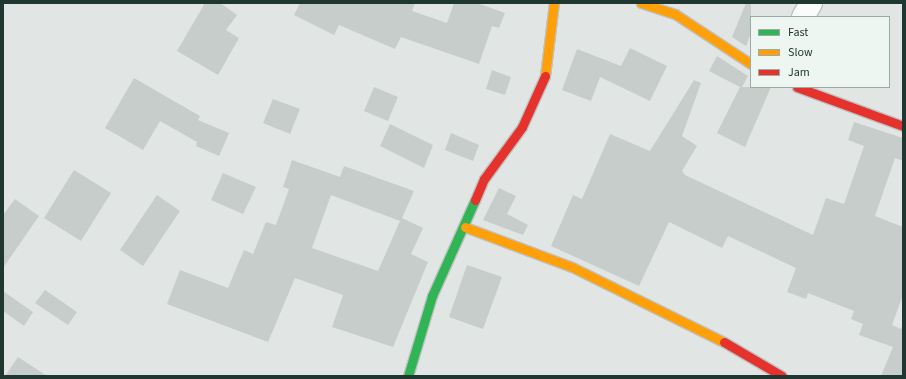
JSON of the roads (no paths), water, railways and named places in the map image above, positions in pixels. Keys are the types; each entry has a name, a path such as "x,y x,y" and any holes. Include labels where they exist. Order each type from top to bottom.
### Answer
{"street":[{"path":"408,376 432,296 465,227 484,179 522,127 545,80 554,3"},
{"path":"641,3 675,14 750,63"},
{"path":"804,16 811,3"},
{"path":"800,88 903,126"},
{"path":"465,227 572,267 707,333 782,376"}]}
